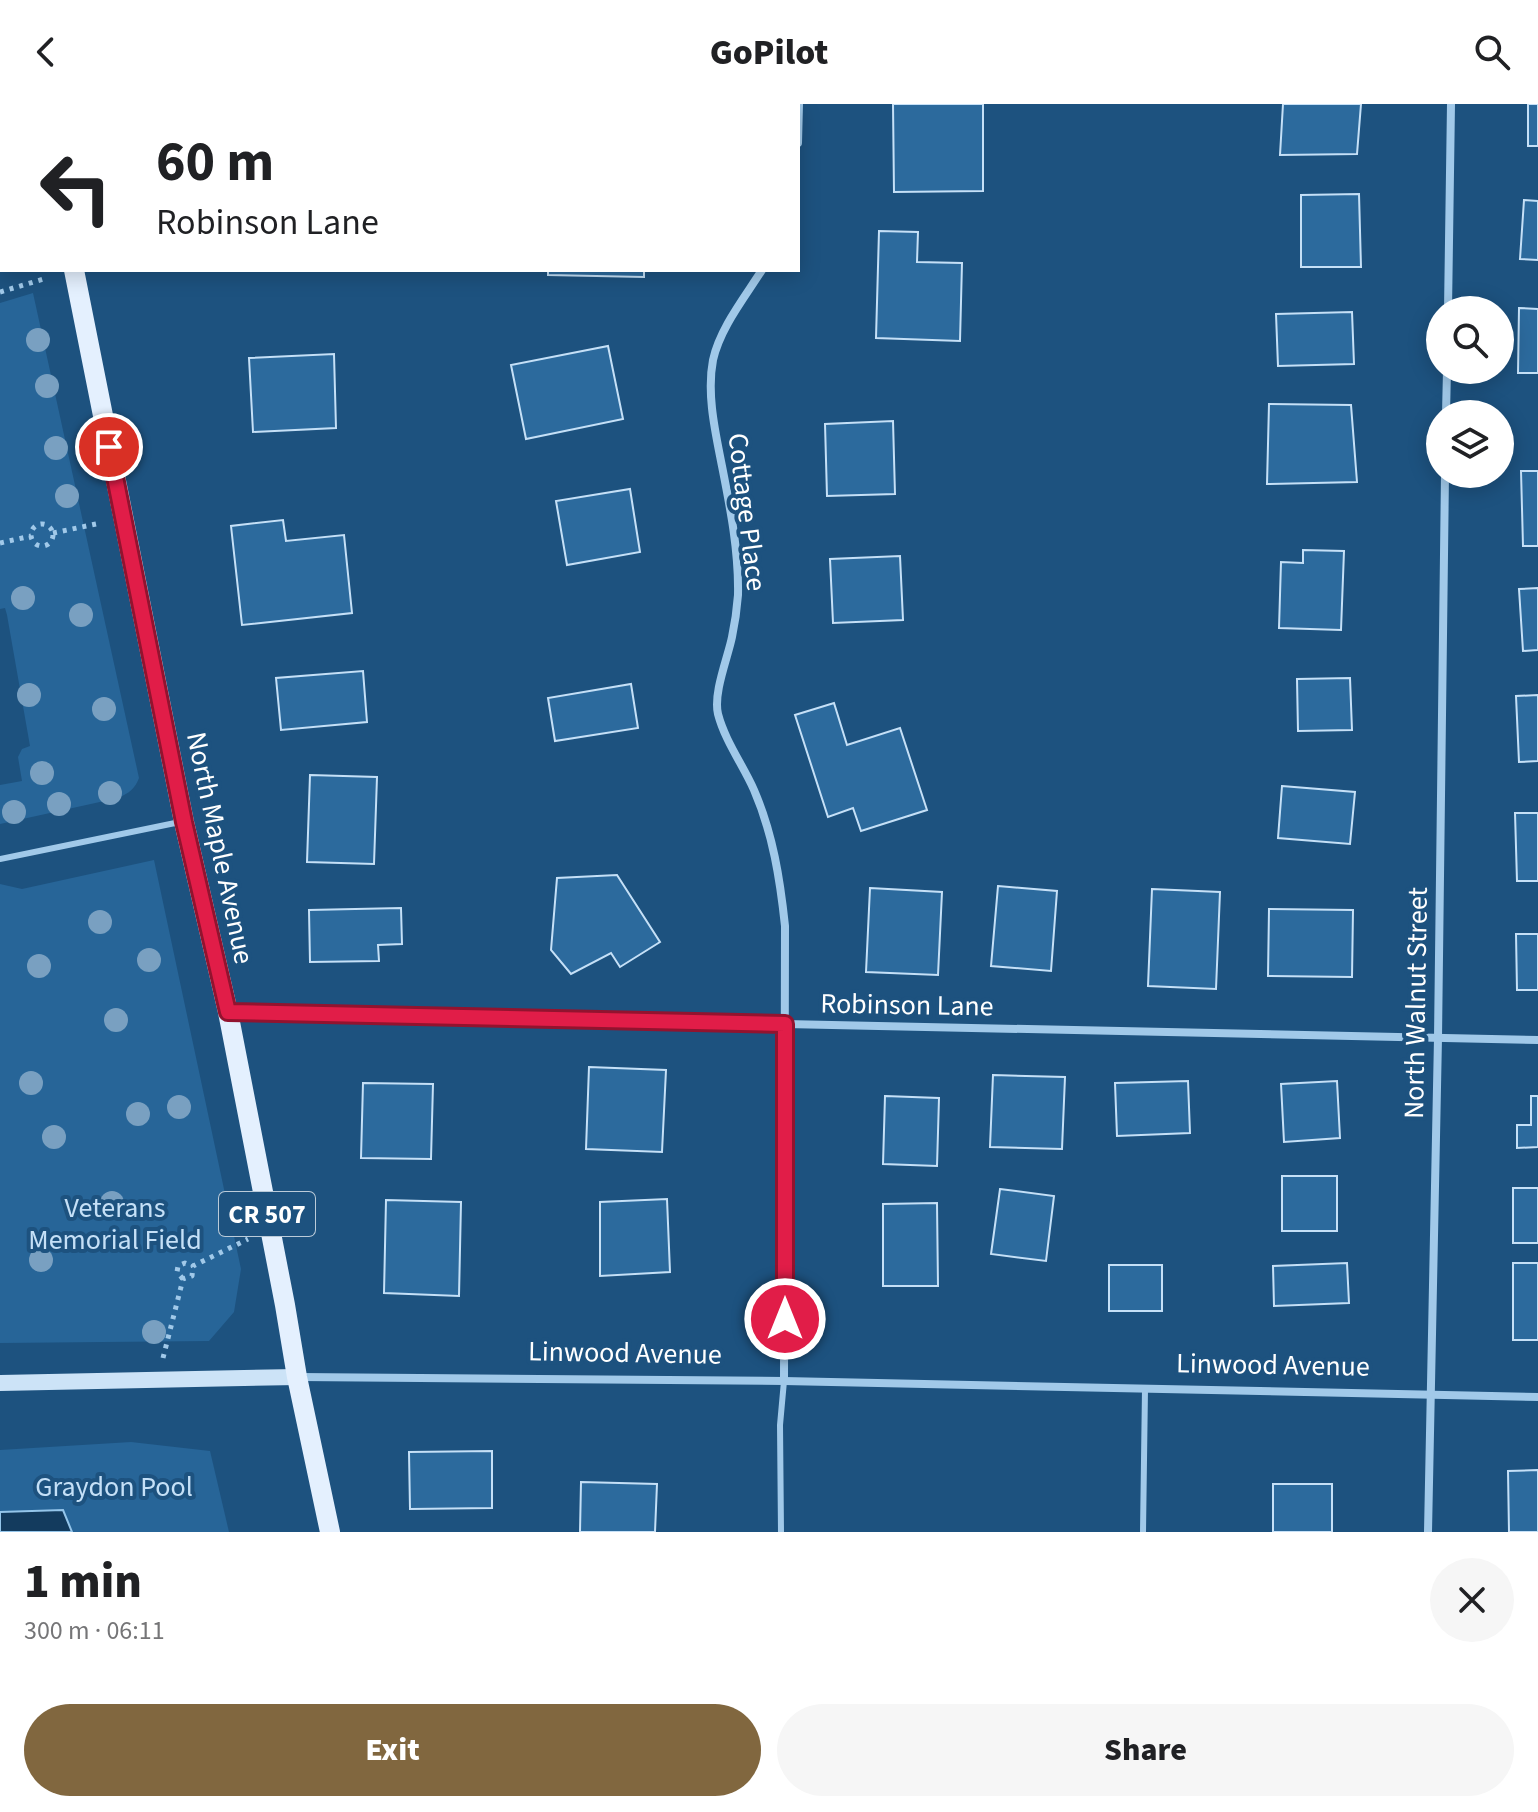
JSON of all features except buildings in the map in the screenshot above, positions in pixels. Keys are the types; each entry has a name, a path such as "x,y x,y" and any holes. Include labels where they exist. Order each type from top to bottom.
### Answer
{"main road":[{"name":"North Maple Avenue","path":"74,272 184,822 228,1012 297,1377 330,1532"},
{"name":"Linwood Avenue","path":"0,1383 297,1377"}],"street":[{"path":"1448,296 1451,104"},
{"name":"Cottage Place","path":"761,272 728,323 713,359 713,420 730,506 738,572 738,600 721,675 717,710 727,738 754,791 774,848 785,926 784,1381"},
{"name":"North Walnut Street","path":"1428,1532 1445,488"},
{"name":"Robinson Lane","path":"228,1012 1538,1040"},
{"name":"Linwood Avenue","path":"297,1377 784,1381 1538,1397"}],"lane":[{"path":"0,859 184,822"},
{"path":"781,1532 780,1425 784,1381"},
{"path":"1143,1532 1145,1389"}],"path":[{"path":"0,292 47,278"},
{"path":"42,524 49,526 53,533 52,540 40,547 31,536 35,527 42,524"},
{"path":"53,533 96,524"},
{"path":"0,543 31,536"},
{"path":"183,1279 177,1272 178,1266 185,1263 193,1266 270,1228"},
{"path":"183,1279 192,1276 193,1266"},
{"path":"157,1380 183,1279"}],"green space":[{"path":"33,293 139,778 131,790 118,798 0,824 0,785 22,781 18,757 22,749 30,746 7,615 5,608 0,609 0,303"},
{"name":"Veterans Memorial Field","path":"154,860 241,1269 234,1312 209,1341 0,1343 0,884 22,889"},
{"name":"Graydon Pool","path":"131,1442 210,1451 229,1532 0,1532 0,1450"}],"shaded area":[{"name":"Graydon Pool","path":"63,1510 72,1532 0,1532 0,1512"}],"route":[{"path":"109,447 184,822 228,1012 785,1024 785,1319"}]}
